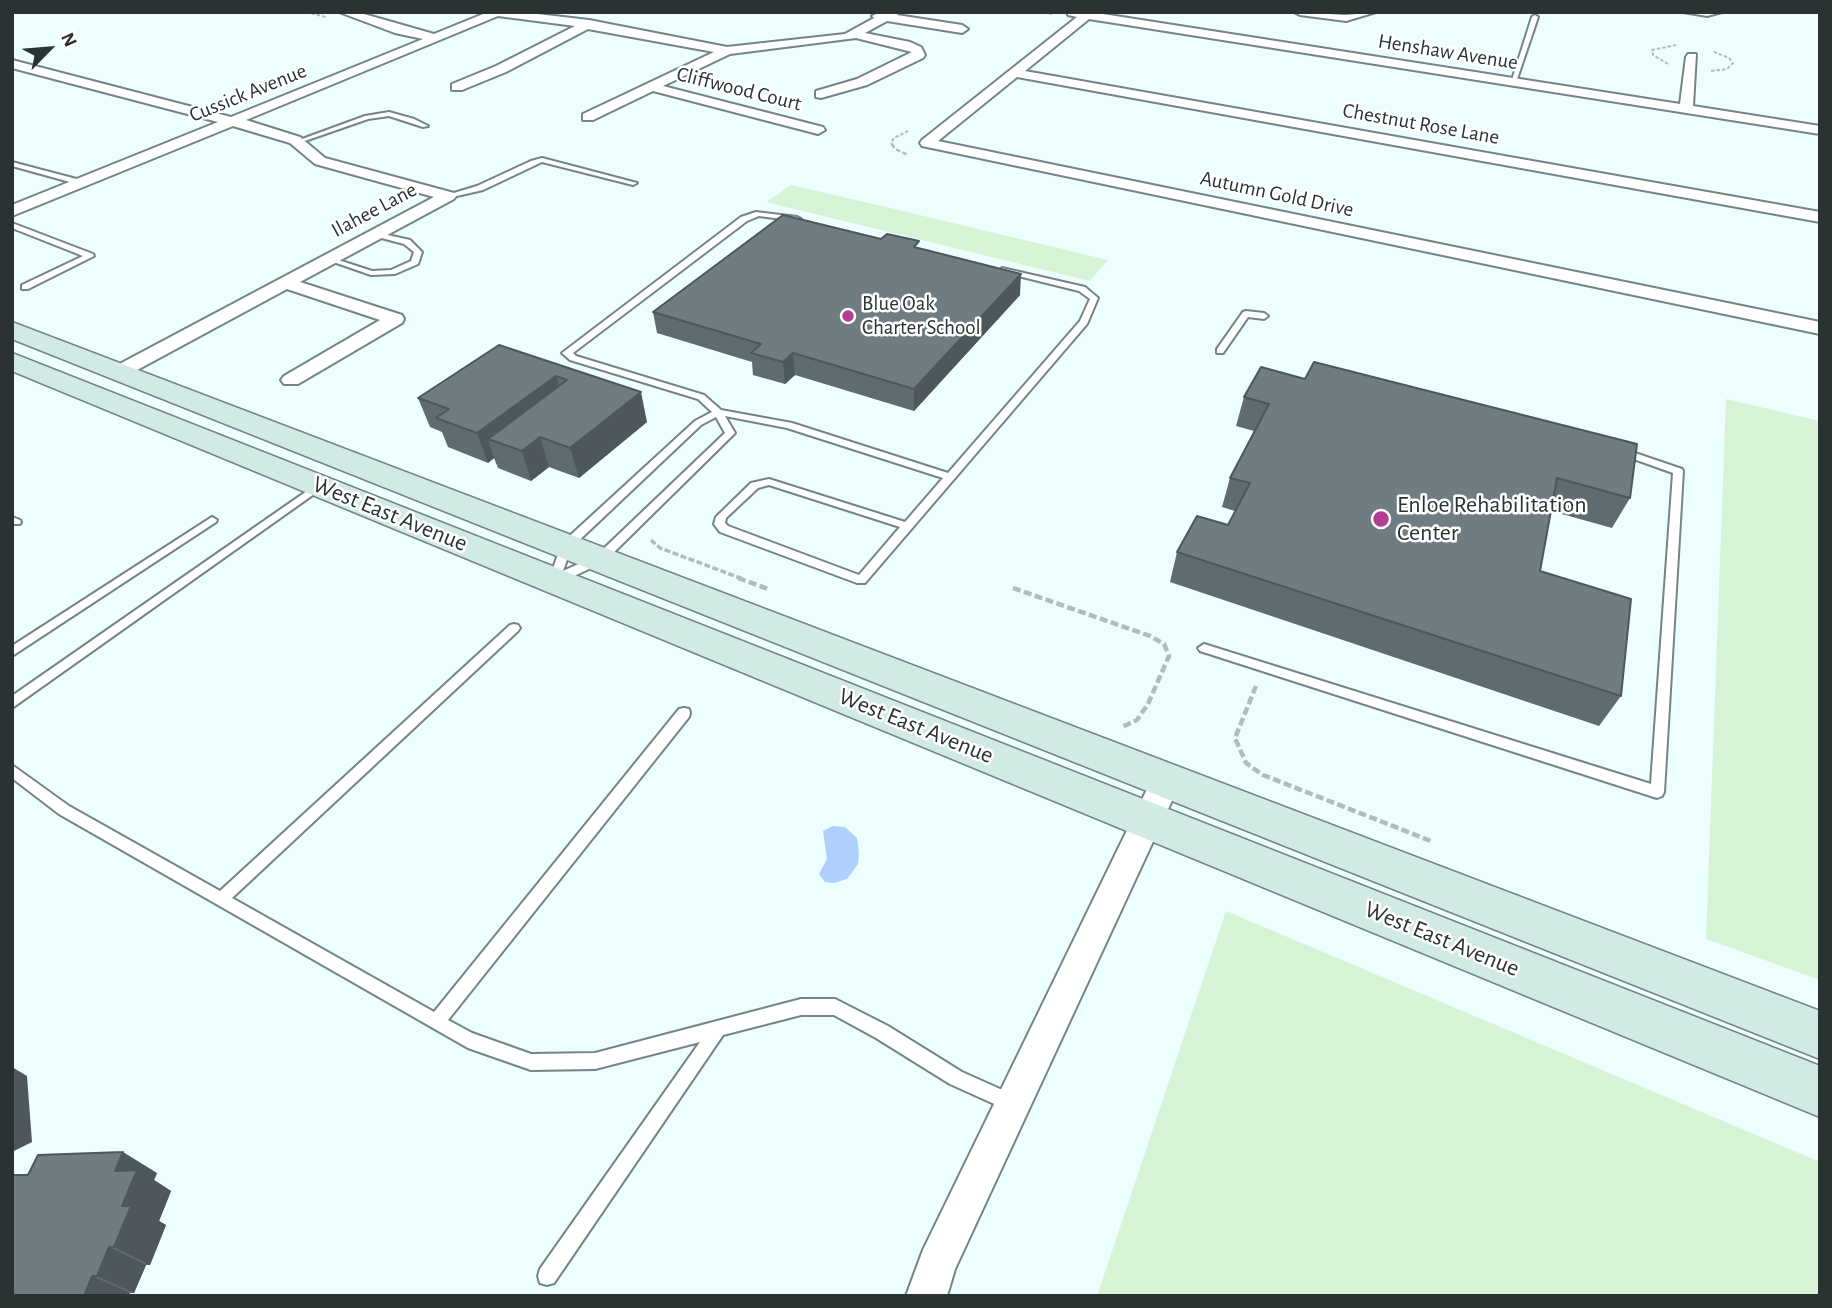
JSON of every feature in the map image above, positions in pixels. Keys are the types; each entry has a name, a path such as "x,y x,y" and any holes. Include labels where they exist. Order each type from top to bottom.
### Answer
{"main road":[{"name":"West East Avenue","path":"12,330 119,372 560,563 1157,800 1820,1035"},
{"name":"West East Avenue","path":"12,361 320,485 560,563 600,559 1157,800 1820,1092"}],"street":[{"path":"345,12 435,38"},
{"path":"499,12 727,51 821,41 855,34 890,15"},
{"name":"Cussick Avenue","path":"12,211 499,12"},
{"path":"457,88 501,69 608,12"},
{"name":"Henshaw Avenue","path":"1071,12 1820,130"},
{"path":"1300,12 1346,18 1370,12"},
{"path":"863,13 890,15 962,29"},
{"name":"Autumn Gold Drive","path":"1087,15 927,143 1820,328"},
{"path":"821,94 862,82 919,55 917,50 906,46 855,34"},
{"path":"588,117 727,51"},
{"path":"1686,109 1692,57"},
{"name":"Ilahee Lane","path":"12,64 278,133 297,142 311,155 327,163 448,196"},
{"name":"Chestnut Rose Lane","path":"1016,73 1820,217"},
{"name":"Cliffwood Court","path":"651,87 818,130"},
{"name":"Ilahee Lane","path":"119,372 448,196"},
{"path":"285,283 395,319 291,380"},
{"path":"926,1296 937,1264 1157,800"}],"lane":[{"path":"1686,12 1707,15 1719,12"},
{"path":"1513,82 1535,17"},
{"path":"297,142 367,117 389,114 425,126"},
{"path":"448,196 480,188 542,160 633,183"},
{"path":"12,164 81,183"},
{"path":"600,559 730,433 718,412 701,397 573,358 567,353 744,219 760,214 803,221"},
{"path":"12,225 90,256 25,286"},
{"path":"329,260 371,273 392,272 415,262 418,251 407,242 377,234"},
{"path":"908,526 769,482 755,485 721,517 719,524 724,529 861,580 951,477 1084,323 1094,298 1082,289 989,266"},
{"path":"1220,351 1245,314 1264,316"},
{"path":"560,563 698,423 718,412 789,425 951,477"},
{"path":"1204,648 1657,792 1678,471 1635,456"},
{"path":"12,703 320,485"},
{"path":"12,652 212,520"},
{"path":"221,899 514,628"},
{"path":"436,1022 684,713"},
{"path":"12,770 64,810 436,1022 468,1040 531,1062 595,1061 801,1007 835,1007 882,1032 956,1078 1013,1103"},
{"path":"547,1276 718,1029"}],"path":[{"path":"650,540 660,548 774,592"},
{"path":"1013,588 1150,636 1164,644 1169,656 1143,714 1130,724 1111,729"},
{"path":"1266,681 1255,687 1236,730 1234,738 1240,760 1263,775 1436,844"}],"green space":[{"path":"791,185 1108,260 1090,281 766,202"},
{"path":"1726,399 1820,421 1820,980 1706,939"},
{"path":"1226,911 1820,1162 1820,1296 1097,1296"}],"water":[{"path":"833,826 845,827 857,838 859,853 858,864 847,879 834,883 825,882 819,874 827,859 823,831"}],"building":[{"path":"783,215 881,239 887,234 919,241 914,247 1021,274 914,389 793,353 783,362 751,353 761,344 653,312"},
{"path":"499,345 641,392 570,448 540,437 522,451 488,439 567,380 556,376 477,433 436,418 449,409 418,398"},
{"path":"1314,362 1637,444 1630,498 1557,478 1540,571 1631,599 1621,696 1177,552 1197,516 1228,525 1250,483 1230,478 1269,404 1244,397 1261,367 1305,379"},
{"path":"123,1152 115,1171 137,1170 122,1206 131,1206 114,1247 109,1247 97,1276 92,1276 84,1296 12,1296 12,1175 28,1175 38,1155"}],"place":[{"name":"Blue Oak Charter School","path":"848,316"},
{"name":"Enloe Rehabilitation Center","path":"1381,519"}]}
